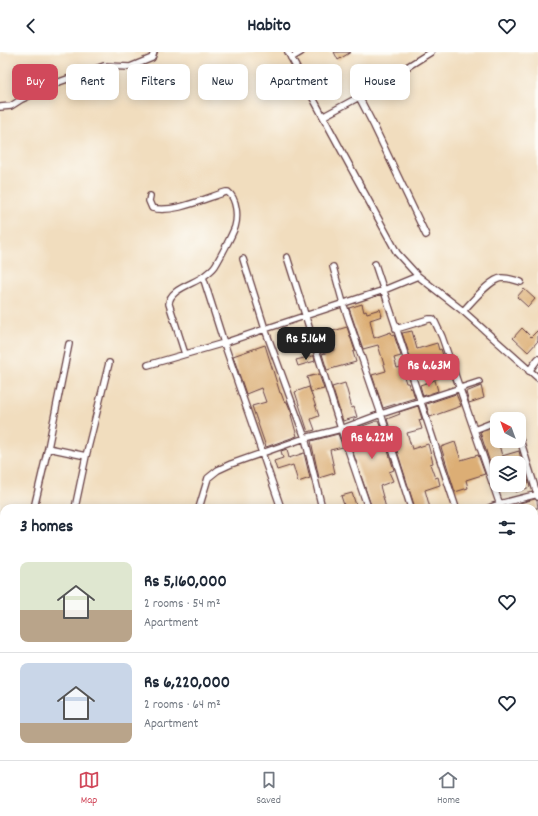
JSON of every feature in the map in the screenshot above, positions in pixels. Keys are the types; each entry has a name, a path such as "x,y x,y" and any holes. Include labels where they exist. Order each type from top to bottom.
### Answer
{"street":[{"path":"0,107 11,106 22,99 59,82 104,66 130,67 140,64 152,58 154,52"},
{"path":"288,52 398,253 418,276 463,311 538,378"},
{"path":"291,58 301,52"},
{"path":"410,65 432,52"},
{"path":"324,116 353,100"},
{"path":"360,100 374,126 426,235"},
{"path":"150,196 149,201 152,208 156,210 179,208 226,192 233,197 236,215 235,227 214,267 203,277 175,292 169,300 185,354"},
{"path":"287,257 341,429 367,504"},
{"path":"243,259 265,329 304,438 321,504"},
{"path":"375,264 455,504"},
{"path":"333,267 343,303 410,504"},
{"path":"148,365 224,343 384,290 418,276"},
{"path":"203,277 224,343 280,504"},
{"path":"463,311 487,286 495,280 501,278 521,282"},
{"path":"396,329 429,319 435,322 461,388 499,504"},
{"path":"35,504 69,344"},
{"path":"529,371 538,359"},
{"path":"76,504 109,363"},
{"path":"200,504 208,478 218,470 304,438 341,429 381,414 479,382"},
{"path":"474,430 490,424"},
{"path":"48,448 86,456"},
{"path":"507,504 538,495 523,448"}],"building":[{"path":"334,52 351,52 338,60"},
{"path":"524,289 535,299 528,307 517,297"},
{"path":"362,304 364,312 366,311 367,313 380,309 382,316 370,320 374,338 391,332 392,336 394,335 401,356 394,358 397,368 401,367 406,383 408,383 410,389 412,388 415,398 383,408 372,375 386,371 378,345 363,349 349,308"},
{"path":"347,327 355,351 353,352 356,362 327,370 322,354 335,350 330,332"},
{"path":"522,328 531,337 538,330 538,341 528,352 513,338"},
{"path":"412,331 417,349 437,343 439,350 441,349 449,375 435,379 432,369 416,374 402,333"},
{"path":"265,345 280,393 284,401 287,402 292,414 297,436 266,447 252,406 266,402 261,388 246,394 233,356"},
{"path":"314,356 315,361 298,366 296,360"},
{"path":"319,374 324,389 311,392 307,377"},
{"path":"435,380 438,391 423,396 420,385"},
{"path":"345,383 352,408 354,407 357,417 343,421 332,387"},
{"path":"481,386 484,398 469,403 466,392"},
{"path":"309,387 319,416 311,419 315,430 308,432 295,392"},
{"path":"456,394 461,406 430,417 426,404"},
{"path":"418,406 422,419 419,420 422,429 407,433 412,449 428,444 433,463 430,464 435,478 438,477 440,485 425,490 429,504 414,504 387,419 400,414 399,412"},
{"path":"377,421 379,422 394,470 389,472 393,481 380,486 385,504 371,504 346,432"},
{"path":"490,429 490,448 500,448 502,456 490,456 490,463 480,432"},
{"path":"338,434 343,447 330,450 335,473 319,478 311,441"},
{"path":"455,442 461,460 478,455 485,474 466,480 468,488 455,492 441,447"},
{"path":"287,449 289,458 304,453 310,478 298,482 293,465 277,470 274,461 283,458 281,451"},
{"path":"519,451 520,456 502,456"},
{"path":"526,480 528,480 530,487 526,488"},
{"path":"352,493 356,504 344,504 341,496"},
{"path":"535,499 537,504 520,504"}]}
